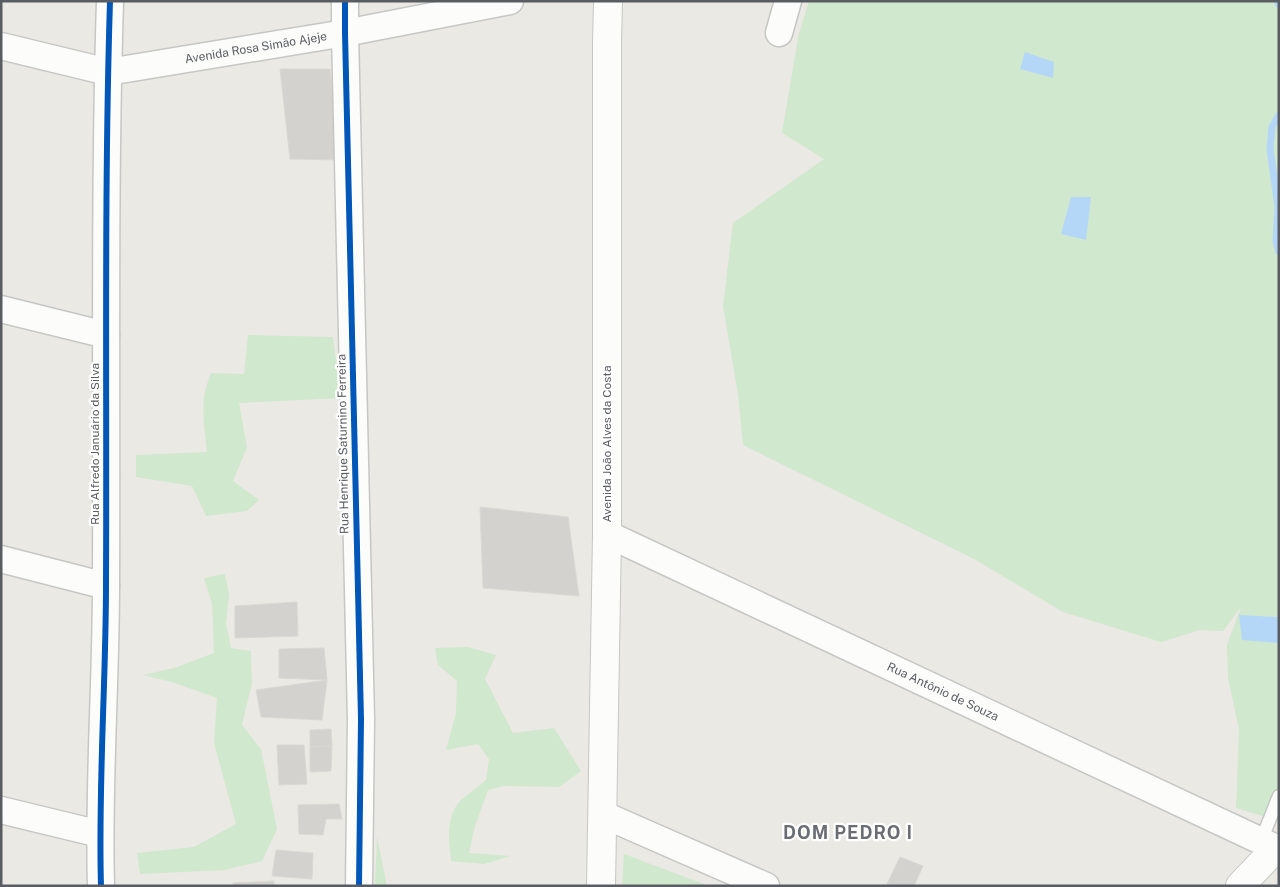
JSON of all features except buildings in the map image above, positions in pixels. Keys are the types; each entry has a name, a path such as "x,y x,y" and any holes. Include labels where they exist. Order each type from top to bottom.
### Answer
{"street":[{"name":"Rua Alfredo Januário da Silva","path":"101,886 100,834 106,586 106,335 110,1"},
{"name":"Rua Henrique Saturnino Ferreira","path":"345,1 361,719 359,886"},
{"name":"Avenida Rosa Simão Ajeje","path":"1,46 108,72 345,33 510,1"},
{"name":"Avenida João Alves da Costa","path":"601,886 604,815 607,534 608,1"},
{"path":"779,33 788,1"},
{"path":"1,310 106,335"},
{"name":"Rua Antônio de Souza","path":"607,534 1272,846"},
{"path":"1,559 106,586"},
{"path":"1,810 100,834"},
{"path":"604,815 766,886"},
{"path":"1240,886 1272,846"}],"lane":[{"path":"1272,846 1279,796"}],"green space":[{"path":"809,1 1279,1 1279,821 1236,808 1239,729 1228,678 1227,645 1241,607 1223,631 1200,630 1161,642 1063,612 974,559 743,445 738,394 723,306 733,223 824,159 782,133 799,33"},
{"path":"248,335 333,337 341,398 239,403 247,447 233,481 259,500 247,511 206,516 192,486 136,477 136,455 207,452 203,412 207,383 211,373 244,374"},
{"path":"225,574 229,594 226,624 231,648 251,651 252,683 242,725 261,749 277,829 262,861 225,870 140,874 137,853 194,847 236,824 214,743 217,698 172,682 143,675 174,668 214,653 212,604 204,578"},
{"path":"468,647 496,655 485,679 513,733 554,728 581,771 559,787 504,786 488,790 475,826 469,853 510,856 484,864 451,861 449,845 452,813 461,800 486,780 489,759 478,744 446,750 456,713 457,681 438,665 435,648"},
{"path":"377,837 387,886 375,886"},
{"path":"624,854 709,886 622,886"}],"water":[{"path":"1025,52 1054,62 1053,78 1020,69"},
{"path":"1071,197 1091,197 1086,240 1061,234"},
{"path":"1239,615 1279,617 1279,643 1242,640"}],"waterway":[{"path":"1277,1 1279,5"},
{"path":"1279,115 1272,127 1270,149 1278,207 1276,241 1279,252"}],"cycle path":[{"path":"101,886 100,848 106,622 106,219 110,1"},
{"path":"345,1 361,719 359,886"}],"district":[{"name":"DOM PEDRO I","path":"848,832"}]}
